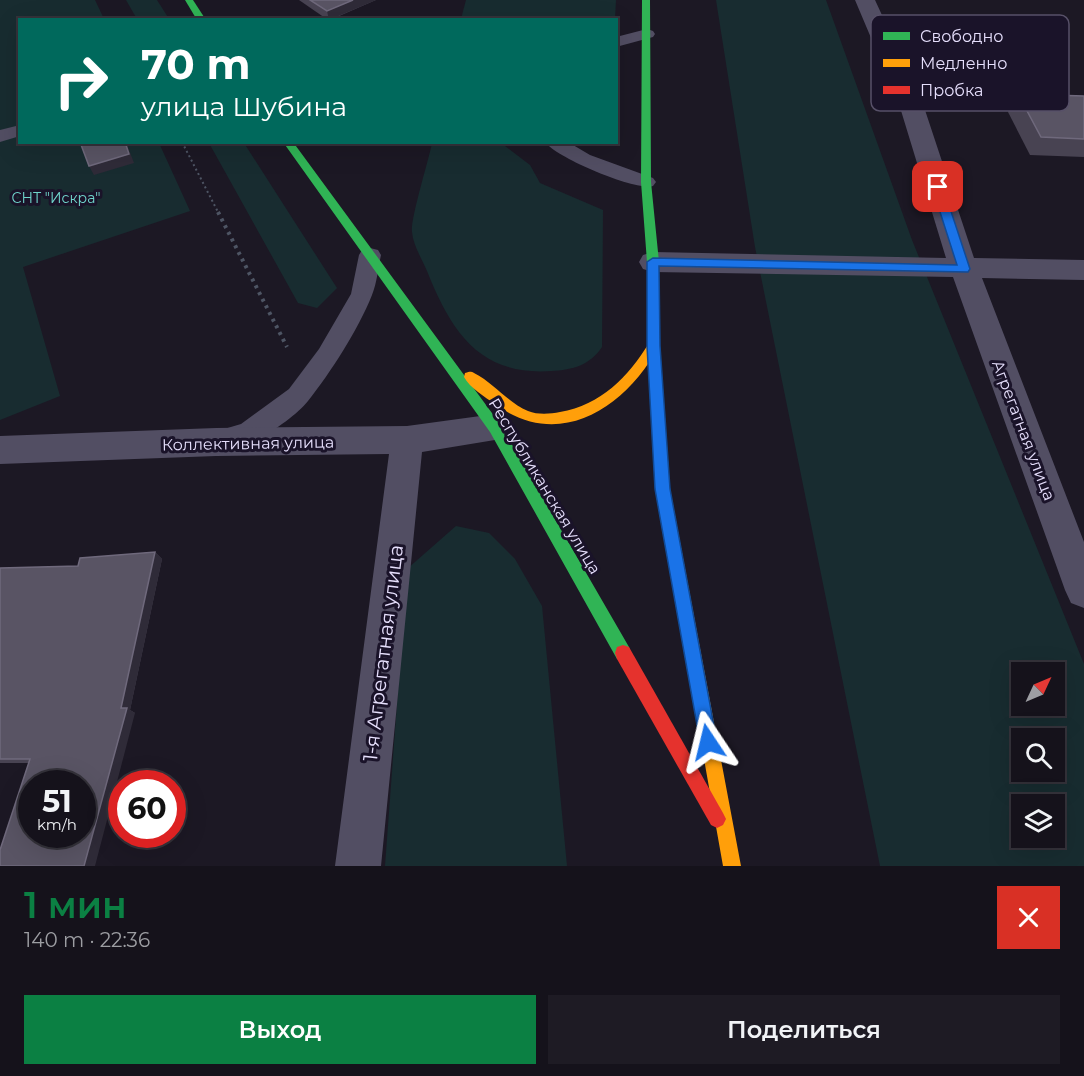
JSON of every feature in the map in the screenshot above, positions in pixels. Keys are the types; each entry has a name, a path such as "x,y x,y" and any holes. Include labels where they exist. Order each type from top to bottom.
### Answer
{"main road":[{"path":"189,0 201,18"},
{"path":"646,0 646,182 653,262 653,346 663,489 732,866"},
{"name":"Республиканская улица","path":"289,144 495,428 725,833"},
{"path":"439,350 503,402 534,419 571,417 602,406 642,368 653,346"}],"street":[{"name":"Агрегатная улица","path":"865,0 872,15"},
{"name":"Агрегатная улица","path":"913,111 964,269 1084,590"},
{"path":"653,262 1084,270"},
{"name":"Коллективная улица","path":"0,450 216,442 407,440 495,428"},
{"name":"1-я Агрегатная улица","path":"358,866 407,440"}],"lane":[{"path":"618,41 647,34"},
{"path":"0,136 18,131"},
{"path":"557,144 583,159 646,182"},
{"path":"216,442 249,433 298,396 362,294 370,255"}],"path":[{"path":"183,144 306,384"}],"green space":[{"name":"СНТ \"Искра\"","path":"0,0 95,0 104,18 18,18 18,144 159,144 190,211 23,267 60,396 0,420"},
{"path":"126,0 157,0 168,18 136,18"},
{"path":"466,0 616,0 615,18 461,18"},
{"path":"716,0 826,0 912,240 1084,664 1084,866 880,866 755,247"},
{"path":"210,144 245,144 337,288 317,308 298,303"},
{"path":"432,144 505,144 530,165 540,183 603,210 602,347 592,358 580,365 551,371 526,371 505,366 486,357 458,330 436,293 413,237 412,225"},
{"path":"456,526 489,533 515,559 542,606 567,866 385,866 407,569"}],"building":[{"path":"310,0 353,0 327,11"},
{"path":"1069,96 1084,96 1084,139 1041,137 1027,111 1069,111"},
{"path":"81,144 126,144 129,154 89,166"},
{"path":"155,552 121,708 127,708 110,770 108,770 96,822 96,770 26,770 30,759 0,759 0,568 78,566 80,558"},
{"path":"18,795 18,848 89,848 84,866 0,866 0,850"}],"traffic: fast":[{"path":"189,0 201,18"},
{"path":"646,0 646,182 653,262 653,346 661,462"},
{"path":"289,144 495,428 623,653"}],"traffic: slow":[{"path":"470,377 523,415 537,419 558,418 589,410 614,394 636,372 653,346"},
{"path":"661,462 663,489 732,866"}],"traffic: jam":[{"path":"623,653 717,819"}],"route":[{"path":"708,742 663,489 653,346 653,262 964,269 938,187"}]}
